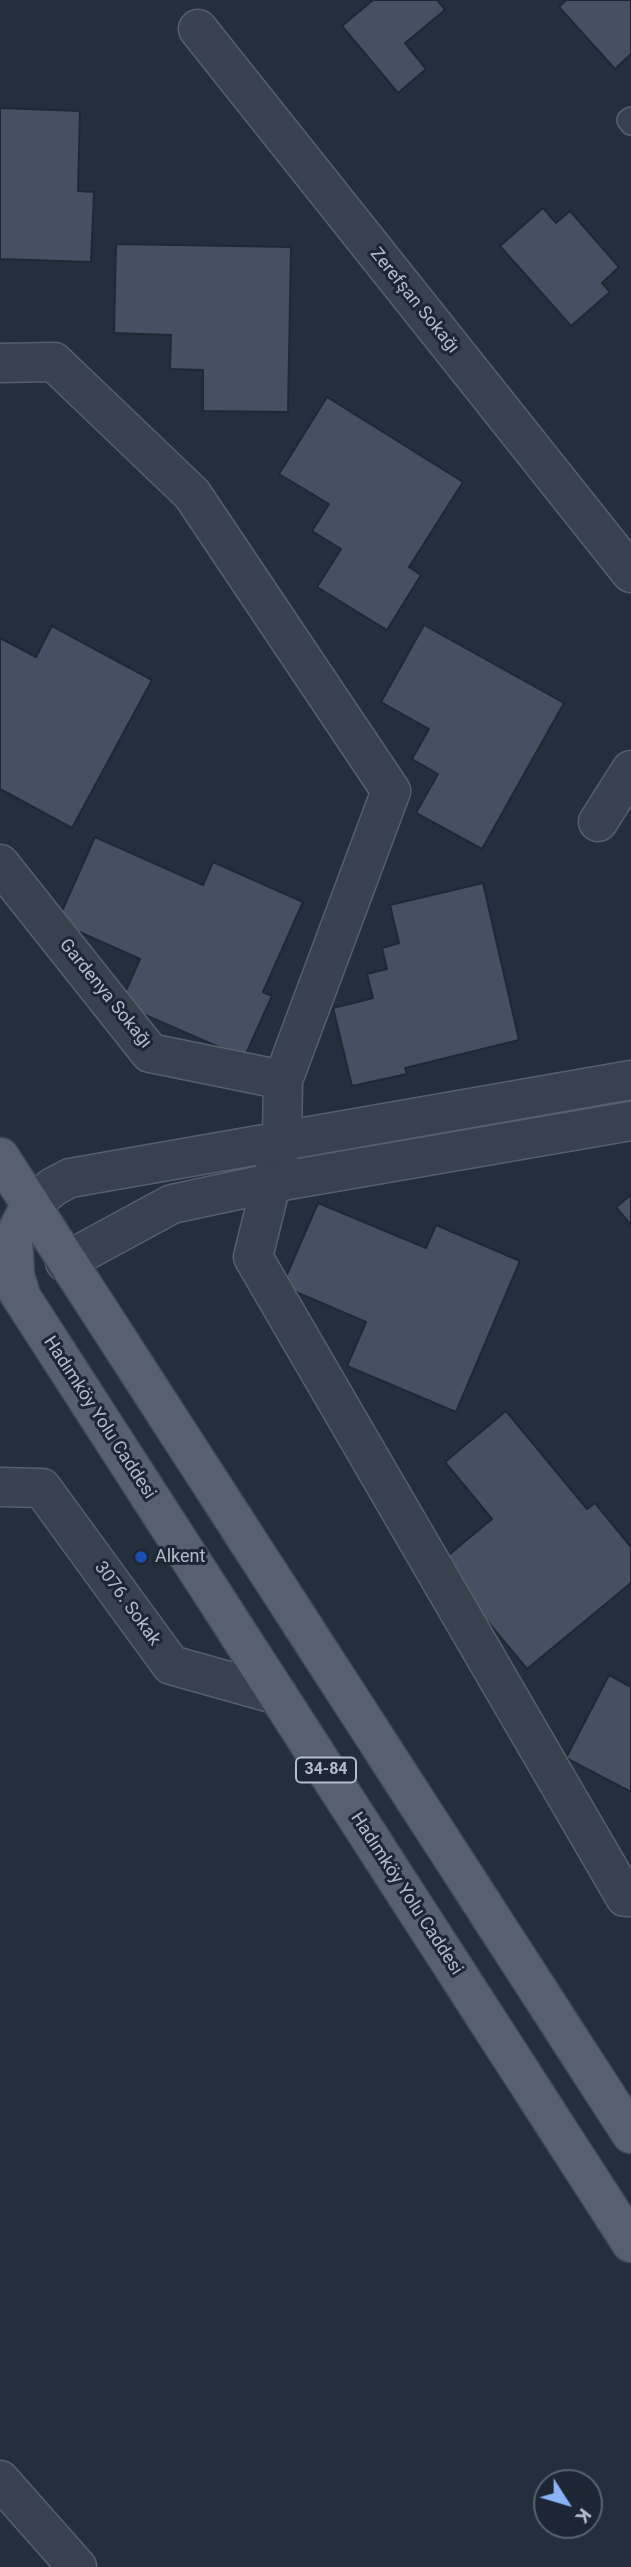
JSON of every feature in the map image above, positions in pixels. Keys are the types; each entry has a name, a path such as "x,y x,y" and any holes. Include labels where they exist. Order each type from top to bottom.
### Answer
{"main road":[{"name":"Hadımköy Yolu Caddesi","path":"0,1157 22,1297 631,2243"},
{"name":"Hadımköy Yolu Caddesi","path":"11,1233 65,1262 627,2120"}],"street":[{"name":"Zerefşan Sokağı","path":"198,29 631,573"},
{"path":"0,363 54,362 192,494 391,791 283,1080 282,1140 253,1257 625,1897 631,1897"},
{"path":"598,822 631,770"},
{"name":"Gardenya Sokağı","path":"0,864 150,1053 283,1080"},
{"path":"11,1233 53,1187 70,1178 631,1080"},
{"path":"65,1262 172,1204 271,1183 631,1121"},
{"name":"3076. Sokak","path":"0,1487 42,1488 171,1665 278,1695"},
{"path":"0,2480 77,2567"}],"lane":[{"path":"631,118 628,121 631,124"}],"building":[{"path":"373,0 437,0 445,10 405,43 426,69 398,93 342,26"},
{"path":"566,0 631,0 631,54 615,69 559,7"},
{"path":"0,108 80,111 78,191 94,192 91,262 0,259"},
{"path":"543,208 556,223 570,211 619,267 602,283 610,292 571,326 500,246"},
{"path":"116,244 291,247 288,412 203,411 203,370 170,369 171,335 114,333"},
{"path":"327,397 463,482 409,567 421,575 387,630 317,587 341,549 312,531 329,504 279,474"},
{"path":"424,625 564,703 482,849 416,813 438,774 412,759 429,729 381,702"},
{"path":"52,626 152,680 72,828 0,789 0,638 36,657"},
{"path":"95,837 203,885 213,862 303,902 263,992 272,996 244,1058 120,1004 140,959 57,922"},
{"path":"483,883 519,1040 405,1068 407,1074 352,1086 333,1008 373,998 367,974 387,969 382,948 399,943 390,905"},
{"path":"631,1195 631,1225 616,1207"},
{"path":"318,1203 426,1248 436,1225 520,1261 456,1412 347,1366 366,1322 282,1286"},
{"path":"506,1411 587,1509 595,1503 631,1547 631,1583 527,1669 439,1563 492,1519 445,1462"},
{"path":"609,1675 631,1687 631,1792 566,1758"}],"place":[{"name":"Alkent","path":"141,1557"}]}
